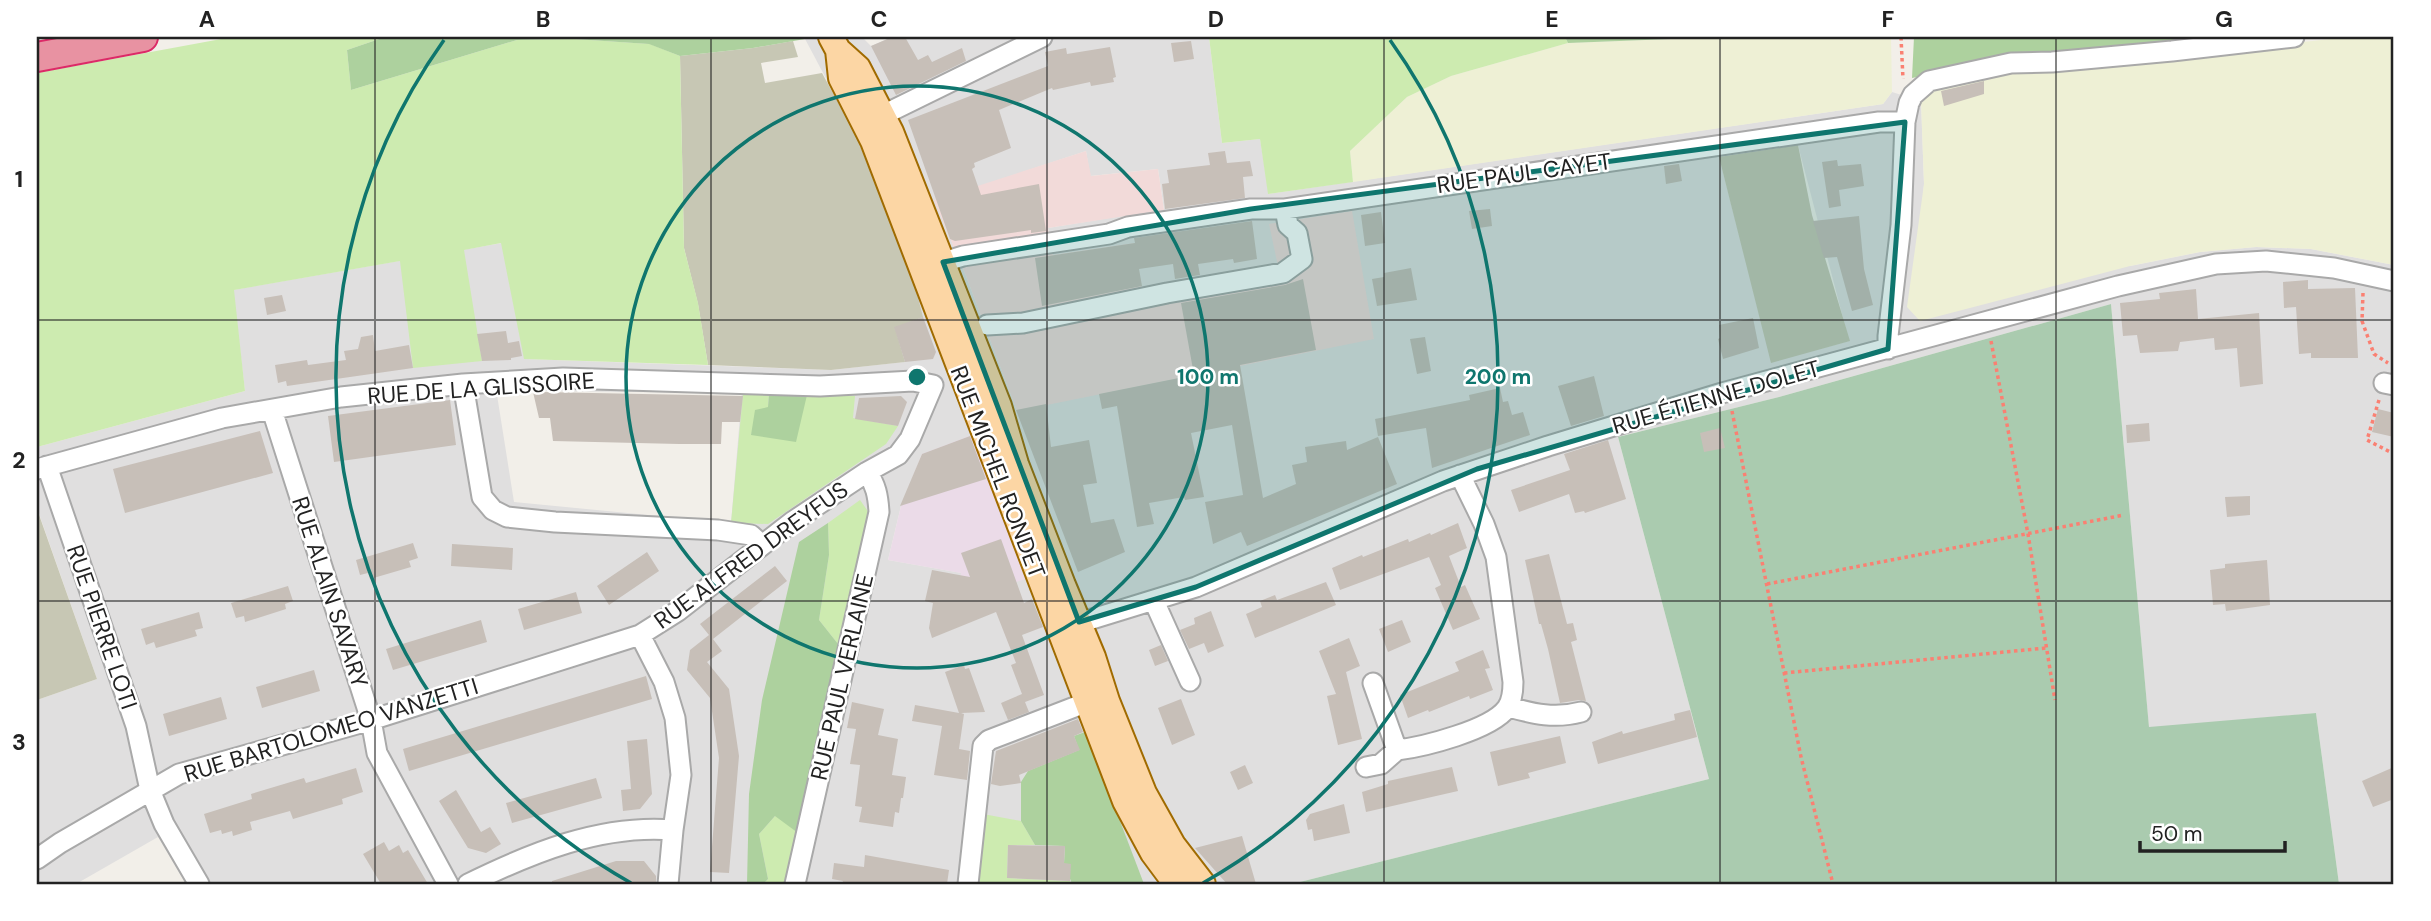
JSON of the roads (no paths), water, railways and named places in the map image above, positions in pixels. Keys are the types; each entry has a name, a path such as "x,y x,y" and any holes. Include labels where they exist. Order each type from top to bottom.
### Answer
{"highway":[{"path":"37,57 142,37"}],"main road":[{"name":"RUE MICHEL RONDET","path":"835,43 842,78 874,118 972,371 1068,626 1085,703 1143,816"},
{"name":"RUE MICHEL RONDET","path":"1068,626 1098,671 1143,816"},
{"path":"1143,816 1176,884"},
{"path":"1143,816 1173,845 1203,884"}],"street":[{"path":"874,118 1042,37"},
{"path":"1888,348 1901,225 1905,122 1909,103 1916,90 1929,80 2011,63 2172,51 2294,37"},
{"name":"RUE PAUL CAYET","path":"932,266 963,256 1109,234 1128,227 1251,209 1285,209 1879,122 1905,122"},
{"path":"987,325 1023,323 1167,293 1283,273 1302,259 1297,233 1288,225 1285,209"},
{"name":"RUE ÉTIENNE DOLET","path":"1068,626 1196,587 1460,475 1728,391 2118,286 2238,261 2305,263 2394,281"},
{"path":"933,385 972,371"},
{"name":"RUE DE LA GLISSOIRE","path":"42,467 222,418 341,397 463,384 563,379 820,386 913,381 933,385"},
{"path":"463,384 482,497 493,510 507,517 543,521 718,530 751,535 762,545"},
{"name":"RUE ALFRED DREYFUS","path":"668,884 681,775 675,718 664,682 640,635 678,611 792,522 867,472 891,460 905,447 933,385"},
{"name":"RUE ALAIN SAVARY","path":"272,410 371,720 377,753 448,884"},
{"name":"RUE PIERRE LOTI","path":"42,467 136,726 150,790 163,824 200,884"},
{"name":"RUE PAUL VERLAINE","path":"795,884 878,512 878,495 867,472"},
{"path":"1366,767 1381,764 1397,750 1434,744 1497,718 1509,707 1513,682 1496,557 1484,524 1460,475"},
{"path":"1154,601 1190,681"},
{"path":"1068,626 1135,798 1162,846 1188,884"},
{"name":"RUE BARTOLOMEO VANZETTI","path":"37,859 179,774 371,720 640,635"},
{"path":"1373,683 1397,750"},
{"path":"968,884 983,746 989,740 1085,703"},
{"path":"1509,707 1562,717 1581,712"},
{"path":"468,884 512,862 588,838 659,829 673,830"}]}
